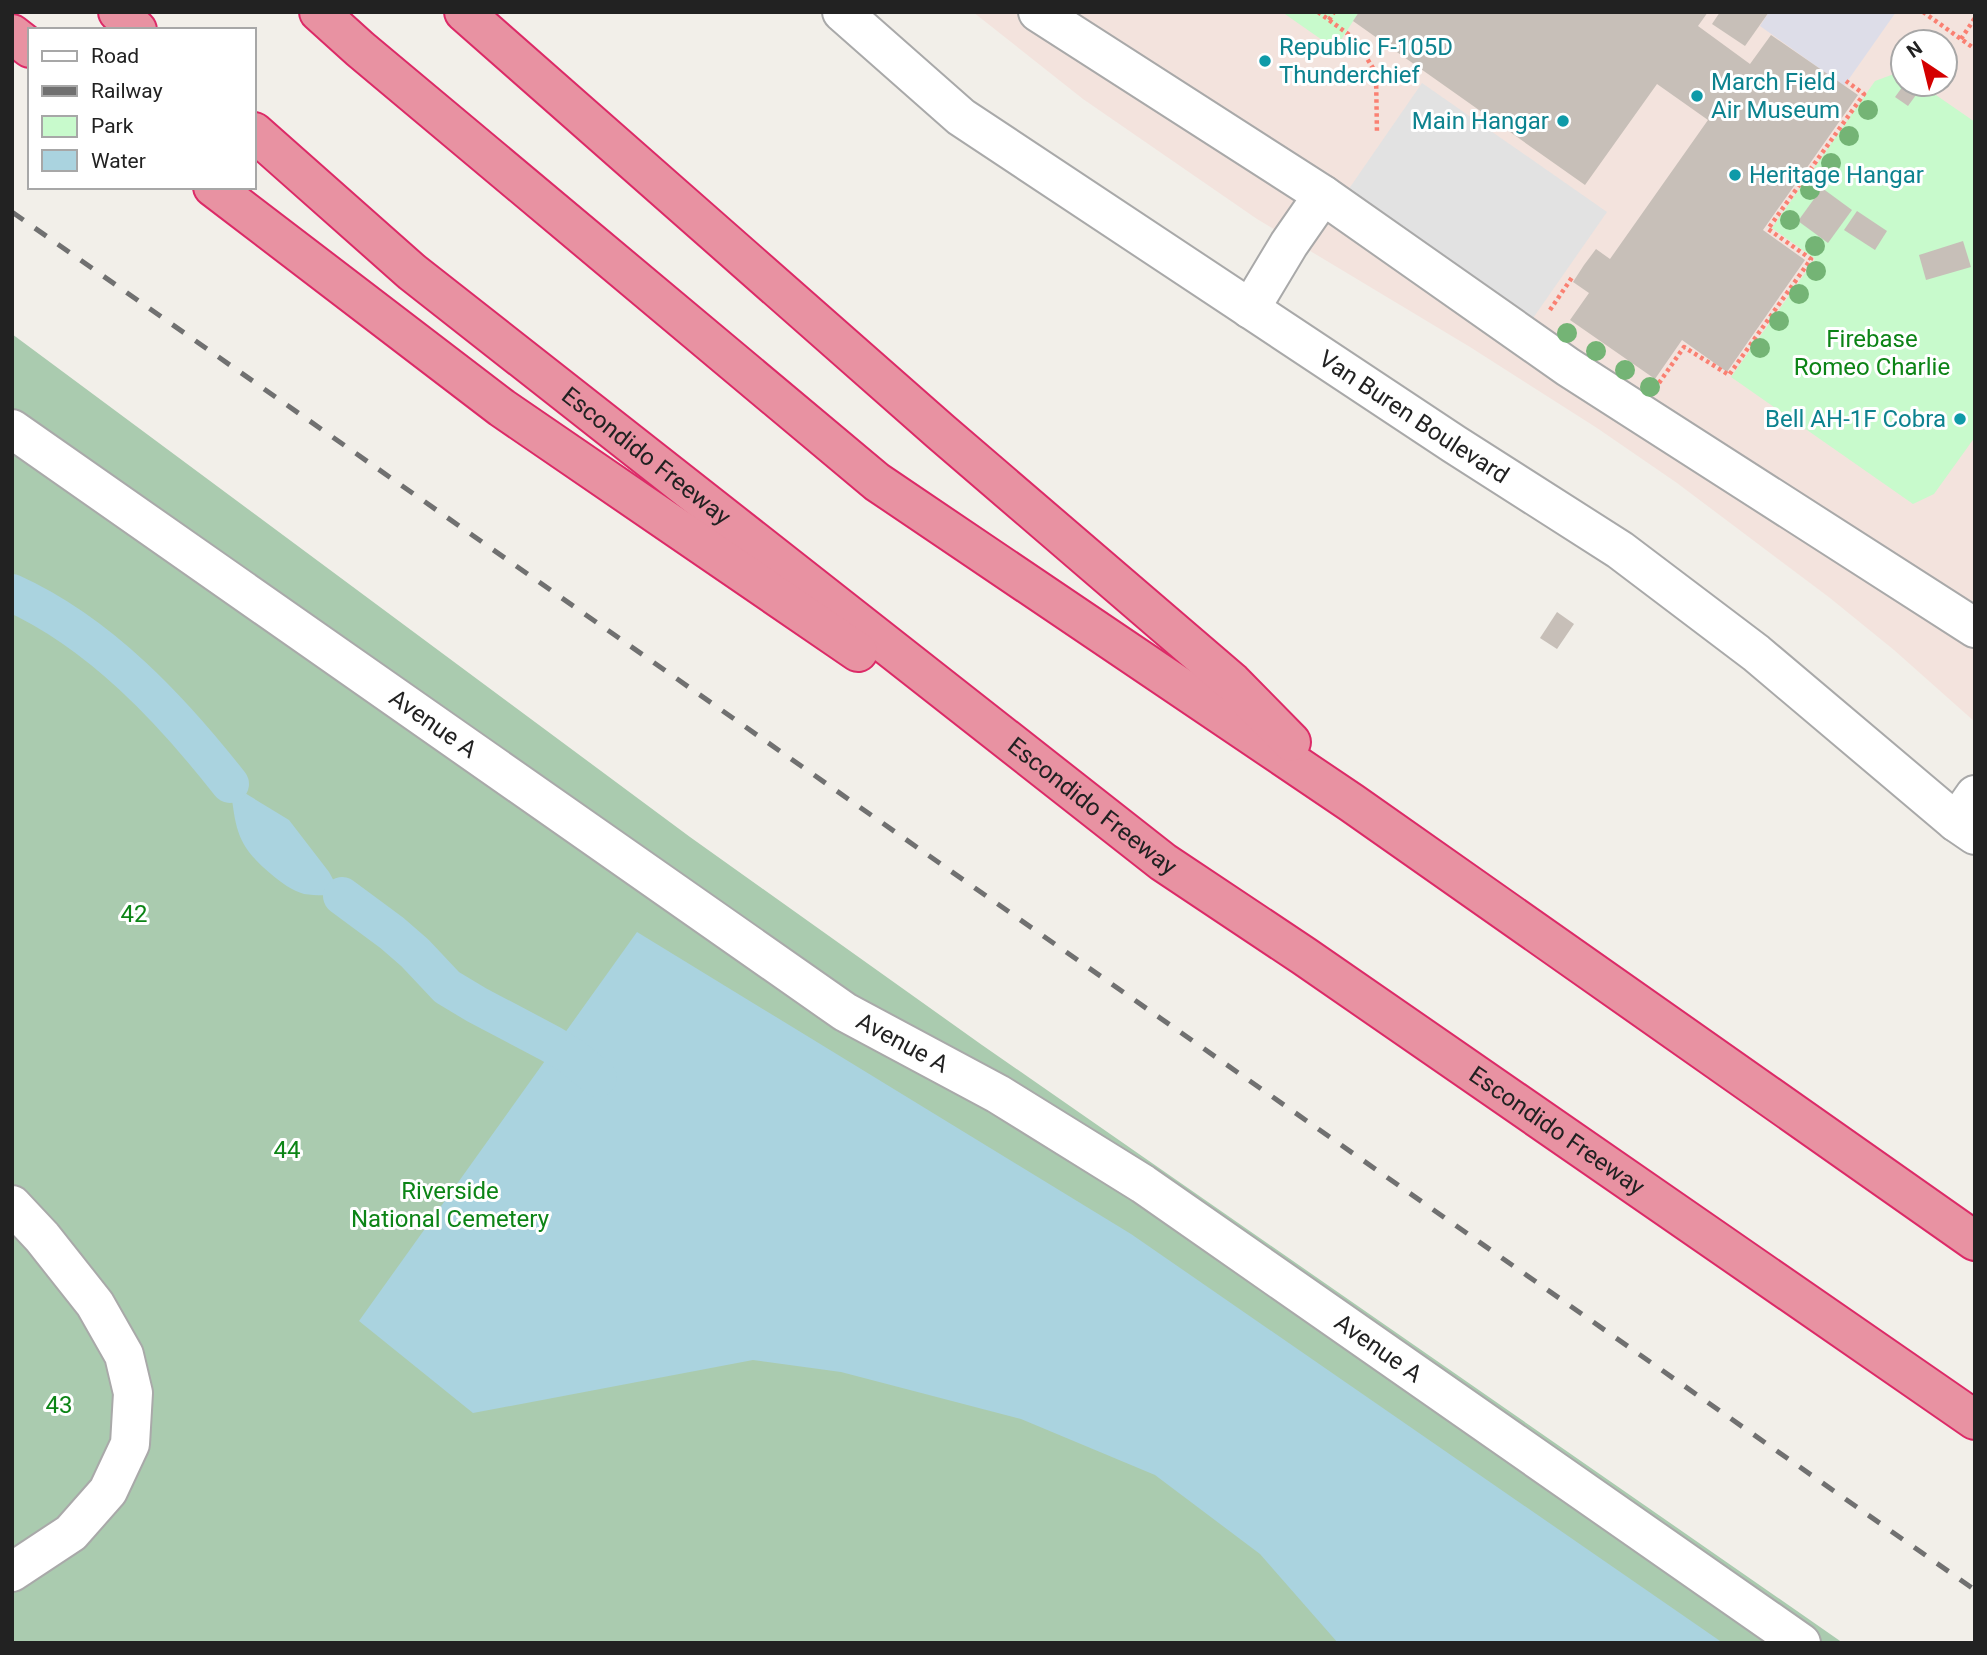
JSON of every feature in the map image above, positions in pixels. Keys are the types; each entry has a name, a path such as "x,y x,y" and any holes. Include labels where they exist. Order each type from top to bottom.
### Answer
{"highway":[{"path":"118,12 136,28"},
{"path":"319,12 877,482 1352,803 1975,1241"},
{"path":"464,12 941,432 1231,682 1352,803"},
{"path":"12,34 28,46"},
{"name":"Escondido Freeway","path":"256,134 412,272 1163,862 1293,948 1975,1420"},
{"path":"216,189 502,408 1163,862"}],"street":[{"name":"Van Buren Boulevard","path":"842,12 961,117 1454,444 1620,550 1756,653 1971,825"},
{"path":"1038,12 1323,195 1568,367 1975,628"},
{"path":"1250,309 1289,244 1323,195"},
{"name":"Avenue A","path":"12,429 845,1012 998,1094 1143,1184 1801,1643"},
{"path":"12,1205 42,1237 95,1304 124,1355 133,1393 130,1444 108,1490 71,1533 12,1572"}],"path":[{"path":"1318,12 1355,39 1376,73 1377,134"},
{"path":"1329,20 1334,12"},
{"path":"1923,12 1975,49"},
{"path":"1961,39 1975,18"},
{"path":"1658,385 1684,347 1729,375 1811,259 1768,229 1864,93 1846,81"},
{"path":"1549,311 1573,276"}],"shaded area":[{"path":"973,12 1975,12 1975,722 1830,598 1677,483 1470,347 1257,219 1083,99"},
{"path":"1769,12 1896,12 1844,86 1760,26"},
{"path":"1422,83 1607,212 1531,321 1346,193"}],"green space":[{"path":"1282,12 1359,12 1335,49"},
{"name":"Firebase Romeo Charlie","path":"1889,76 1889,98 1940,98 1975,122 1975,437 1934,494 1913,504 1731,377 1815,259 1772,228 1875,81"},
{"name":"Riverside National Cemetery","path":"12,334 690,837 982,1045 1843,1643 12,1643"}],"water":[{"path":"230,784 289,820 329,872 342,896 300,893 282,883 259,863 239,834"},
{"path":"637,932 1131,1234 1723,1643 1338,1643 1260,1554 1155,1475 1021,1419 841,1372 753,1360 473,1413 359,1321"}],"building":[{"name":"Heritage Hangar","path":"1359,12 1708,12 1698,26 1750,64 1771,35 1858,95 1763,230 1805,260 1727,372 1682,340 1655,379 1570,320 1589,293 1573,282 1584,265 1596,249 1610,259 1708,120 1657,84 1585,185 1353,21"},
{"path":"1720,12 1769,12 1745,46 1712,24"},
{"path":"1896,98 1914,98 1908,106"},
{"path":"1822,188 1852,210 1828,243 1798,221"},
{"path":"1857,211 1887,231 1875,250 1844,230"},
{"path":"1963,241 1971,267 1926,280 1919,255"},
{"path":"1557,612 1574,624 1557,649 1540,638"}],"waterway":[{"path":"12,593 75,629 132,675 183,728 230,784"},
{"path":"342,896 392,933 447,987 571,1056 598,1078"}],"railway":[{"path":"12,212 1975,1590"}],"place":[{"name":"Republic F-105D Thunderchief","path":"1265,61"},
{"name":"March Field Air Museum","path":"1697,96"},
{"name":"Main Hangar","path":"1563,121"},
{"name":"Heritage Hangar","path":"1735,175"},
{"name":"Bell AH-1F Cobra","path":"1960,419"}],"park label":[{"name":"42","path":"134,914"},
{"name":"44","path":"287,1150"},
{"name":"43","path":"59,1405"}]}
